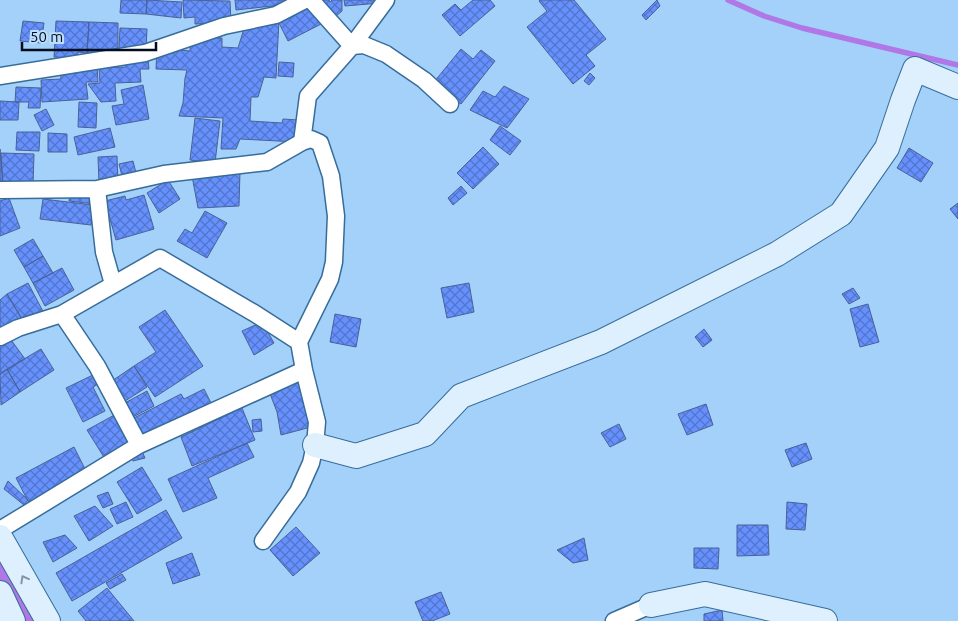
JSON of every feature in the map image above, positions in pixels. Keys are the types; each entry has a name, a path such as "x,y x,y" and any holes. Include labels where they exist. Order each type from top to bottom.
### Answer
{"street":[{"path":"0,76 145,53 224,26 276,15 305,0"},
{"path":"311,0 352,46"},
{"path":"302,142 308,96 352,46 386,0"},
{"path":"352,46 364,45 386,54 424,80 450,104"},
{"path":"315,445 356,456 425,434 461,396 601,342 777,254 841,214 887,148 915,69 958,87"},
{"path":"0,190 97,189 164,174 267,162 302,142 311,140 320,143 331,176 336,216 336,240 330,279 299,342 317,422 315,445 311,463 298,492 263,541"},
{"path":"97,189 104,252 114,284"},
{"path":"0,337 18,328 62,314 160,258 299,342"},
{"path":"62,314 97,366 139,445"},
{"path":"0,530 139,445 304,370"},
{"path":"0,537 48,621"},
{"path":"0,593 13,621"},
{"path":"614,621 651,605 705,594 826,621"}],"building":[{"path":"121,0 147,0 146,14 120,13"},
{"path":"147,0 182,2 181,18 146,14"},
{"path":"183,0 230,1 231,22 195,24 195,17 184,18"},
{"path":"235,0 289,0 290,4 236,10"},
{"path":"321,0 329,0 330,2 332,0 342,0 342,11 335,17"},
{"path":"344,0 382,0 380,3 345,6"},
{"path":"473,0 490,0 495,6 460,36 442,15 455,4 461,10"},
{"path":"540,0 574,0 606,39 586,55 595,66 573,84 527,27 547,11"},
{"path":"657,0 660,6 646,20 642,15"},
{"path":"313,5 323,23 288,41 279,23"},
{"path":"247,19 279,20 276,78 264,77 258,97 251,97 250,121 282,123 283,119 298,120 297,142 240,139 236,149 221,149 223,118 179,116 183,103 187,70 156,69 157,48 190,51 191,36 222,38 222,47 238,48"},
{"path":"23,21 44,23 41,43 20,41"},
{"path":"56,21 89,22 87,53 78,52 77,58 54,57"},
{"path":"89,22 118,23 118,53 87,53"},
{"path":"120,28 147,29 146,50 119,49"},
{"path":"461,49 473,59 481,50 495,61 461,104 434,82"},
{"path":"148,59 149,69 140,69 141,82 115,83 116,101 101,102 88,84 100,83 99,68 126,67 125,61"},
{"path":"279,62 294,63 293,77 278,76"},
{"path":"97,65 98,82 86,82 88,99 42,102 41,80 61,79 60,68"},
{"path":"590,73 595,78 589,85 584,81"},
{"path":"143,85 149,119 116,125 112,106 124,104 121,90"},
{"path":"504,86 529,99 507,128 470,110 483,91 495,97"},
{"path":"16,87 41,88 40,108 28,108 29,102 15,102"},
{"path":"0,101 19,102 18,120 0,120"},
{"path":"79,102 97,103 96,128 78,127"},
{"path":"46,109 54,125 42,131 34,115"},
{"path":"195,118 220,121 215,163 190,160"},
{"path":"500,126 521,141 510,155 490,140"},
{"path":"110,128 115,147 78,155 74,137"},
{"path":"17,132 40,132 39,151 16,150"},
{"path":"48,133 67,134 67,152 48,152"},
{"path":"483,147 499,164 473,189 457,173"},
{"path":"909,148 933,163 921,182 897,168"},
{"path":"0,149 3,186 0,186"},
{"path":"1,153 34,154 33,185 3,186"},
{"path":"117,156 118,183 99,183 98,157"},
{"path":"133,161 137,177 123,180 119,164"},
{"path":"240,171 239,206 198,208 192,176"},
{"path":"168,180 180,199 159,213 147,193"},
{"path":"461,186 467,193 453,205 448,198"},
{"path":"70,192 96,194 95,204 69,201"},
{"path":"144,195 154,229 116,240 105,201 125,196 126,200"},
{"path":"9,198 20,228 0,236 0,201"},
{"path":"43,199 93,205 91,225 40,219"},
{"path":"958,203 958,219 950,209"},
{"path":"205,211 227,223 207,258 177,241 185,229 192,233"},
{"path":"33,239 43,256 24,267 14,250"},
{"path":"43,256 53,273 33,283 24,267"},
{"path":"62,268 74,290 45,306 33,283"},
{"path":"28,283 47,319 26,326 7,294"},
{"path":"469,283 474,312 447,318 441,288"},
{"path":"853,288 860,298 849,304 842,294"},
{"path":"7,294 26,326 0,337 0,300"},
{"path":"868,304 879,342 860,347 850,309"},
{"path":"165,310 203,366 155,397 134,366 156,352 139,327"},
{"path":"335,314 361,319 356,347 330,342"},
{"path":"262,322 274,343 254,355 242,331"},
{"path":"704,329 712,340 703,347 695,337"},
{"path":"6,333 25,359 0,374 0,337"},
{"path":"41,349 54,370 20,392 7,369"},
{"path":"134,366 147,387 122,403 109,383"},
{"path":"7,369 20,392 1,405 0,374"},
{"path":"95,374 100,383 93,387 105,411 83,422 66,388"},
{"path":"306,375 311,427 281,435 277,412 269,391"},
{"path":"204,389 213,407 145,439 134,418 181,394 184,399"},
{"path":"147,391 154,406 131,418 123,404"},
{"path":"706,404 713,425 687,435 678,414"},
{"path":"242,408 255,440 192,466 181,437"},
{"path":"118,413 137,444 107,462 87,430"},
{"path":"261,419 262,431 253,432 252,420"},
{"path":"619,424 626,439 610,447 601,433"},
{"path":"247,443 254,457 208,478 217,498 183,512 168,479"},
{"path":"806,443 812,459 792,467 785,450"},
{"path":"74,447 87,473 29,503 16,478"},
{"path":"141,449 145,458 133,461 130,452"},
{"path":"142,467 162,500 137,514 117,482"},
{"path":"8,481 28,500 24,505 4,489"},
{"path":"108,492 113,504 103,508 97,496"},
{"path":"126,502 133,517 117,524 110,509"},
{"path":"787,502 807,504 805,530 786,529"},
{"path":"95,506 113,526 89,541 74,516"},
{"path":"166,510 182,538 72,601 56,573"},
{"path":"737,525 768,525 769,555 737,556"},
{"path":"296,527 320,553 293,576 270,550"},
{"path":"65,535 77,548 53,562 43,542"},
{"path":"584,538 588,560 573,563 557,550"},
{"path":"694,548 719,548 718,569 694,568"},
{"path":"192,553 200,575 173,584 166,563"},
{"path":"122,574 126,580 110,589 106,583"},
{"path":"107,588 134,621 86,621 78,611"},
{"path":"441,592 450,614 432,621 423,621 415,602"},
{"path":"722,610 723,621 704,621 704,614"}],"waterway":[{"path":"728,0 764,16 802,28 958,65"},
{"path":"0,570 18,593 30,621"}]}
